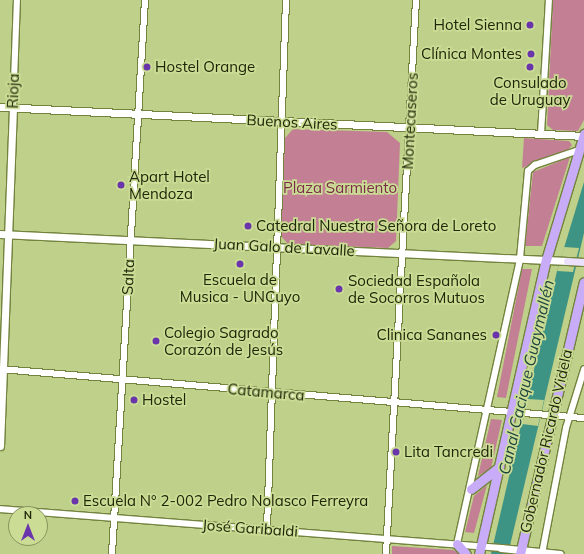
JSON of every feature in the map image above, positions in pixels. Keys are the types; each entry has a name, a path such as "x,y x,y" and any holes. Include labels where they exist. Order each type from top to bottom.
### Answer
{"highway":[{"path":"480,550 546,260 584,136"},
{"name":"Gobernador Ricardo Videla","path":"520,552 584,282"},
{"path":"471,489 499,468"},
{"path":"457,544 466,554"}],"main road":[{"path":"564,261 584,262"}],"street":[{"name":"Rioja","path":"0,446 4,234 13,108 17,0"},
{"name":"Salta","path":"112,554 130,240 140,114 145,0"},
{"path":"267,529 286,0"},
{"name":"Montecaseros","path":"386,554 404,253 416,0"},
{"path":"541,134 549,0"},
{"name":"Buenos Aires","path":"0,107 584,136"},
{"path":"457,544 489,410 520,259 529,169 579,150"},
{"name":"Juan Galo de Lavalle","path":"4,234 564,261"},
{"name":"Catamarca","path":"1,369 272,393 584,418"},
{"path":"543,553 571,416 584,370"},
{"name":"José Garibaldi","path":"0,509 457,544 480,550 493,547 501,548"},
{"path":"501,548 520,552 560,554"}],"green space":[{"path":"553,0 584,0 584,120 578,131 553,130 547,125"},
{"name":"Plaza Sarmiento","path":"293,129 387,132 400,143 396,241 388,248 288,244 281,236 285,138"},
{"path":"524,138 569,141 572,145 567,151 522,168"},
{"path":"570,157 542,246 525,246 533,172"},
{"path":"522,269 532,269 506,398 497,397"},
{"path":"491,419 502,420 491,468 478,476"},
{"path":"487,485 474,533 465,532 474,496"},
{"path":"392,546 453,550 461,554 392,554"}],"water":[{"path":"584,182 584,233 508,554 491,554 557,271"}],"pier":[{"path":"564,247 579,248 573,272 557,271"},
{"path":"528,399 544,400 538,426 522,424"}],"place":[{"name":"Hotel Sienna","path":"530,25"},
{"name":"Clínica Montes","path":"531,54"},
{"name":"Hostel Orange","path":"147,67"},
{"name":"Consulado de Uruguay","path":"530,67"},
{"name":"Apart Hotel Mendoza","path":"121,185"},
{"name":"Catedral Nuestra Señora de Loreto","path":"248,226"},
{"name":"Escuela de Musica - UNCuyo","path":"240,264"},
{"name":"Sociedad Española de Socorros Mutuos","path":"339,289"},
{"name":"Clinica Sananes","path":"496,335"},
{"name":"Colegio Sagrado Corazón de Jesús","path":"156,341"},
{"name":"Hostel","path":"134,400"},
{"name":"Lita Tancredi","path":"396,452"},
{"name":"Escuela N° 2-002 Pedro Nolasco Ferreyra","path":"75,501"}],"water label":[{"name":"Canal Cacique Guaymallén","path":"526,377"}]}
